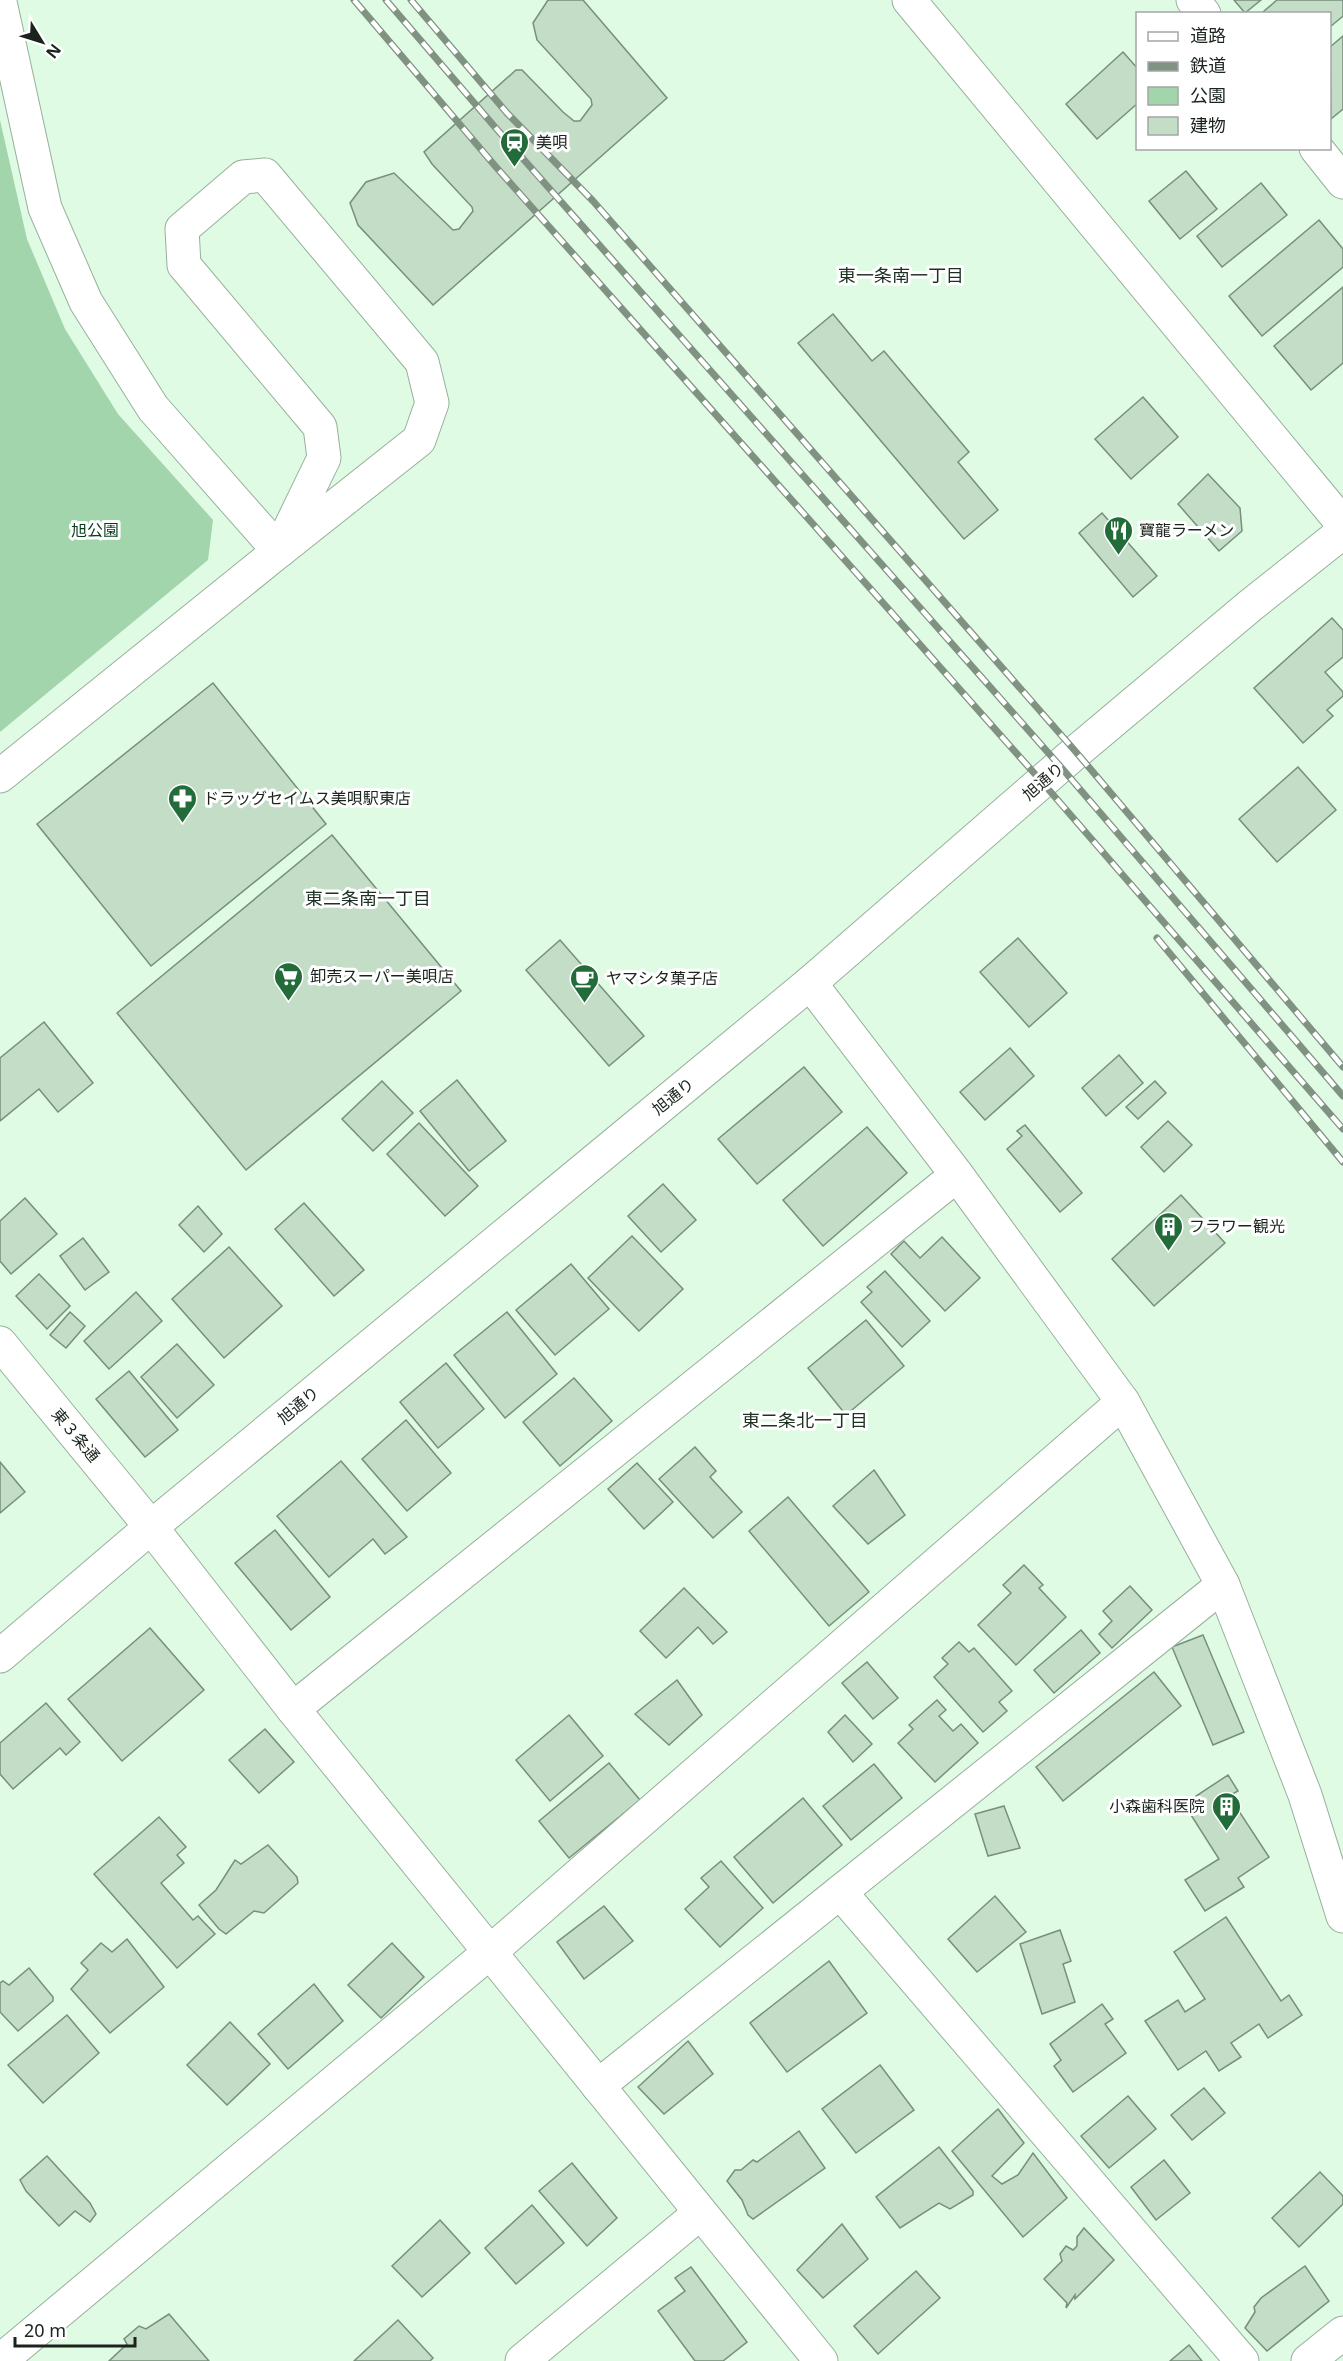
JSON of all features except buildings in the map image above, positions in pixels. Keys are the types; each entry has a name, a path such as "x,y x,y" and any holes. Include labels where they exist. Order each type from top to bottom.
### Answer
{"street":[{"path":"909,0 1343,524"},
{"path":"1193,0 1202,12"},
{"path":"0,2 45,208 86,302 153,408 279,551"},
{"path":"1318,150 1343,182"},
{"path":"0,776 419,440 432,404 422,362 266,175 243,177 182,229 184,265 320,428 324,458 279,551"},
{"name":"旭通り","path":"0,1656 151,1527 810,983 1076,752 1251,605 1343,532"},
{"path":"810,983 957,1175 1123,1402 1222,1585 1305,1795 1343,1916"},
{"path":"293,1709 957,1175"},
{"name":"東３条通","path":"0,1343 151,1527 293,1709 821,2361"},
{"path":"0,2361 490,1952 1123,1402"},
{"path":"598,2086 1222,1585"},
{"path":"840,1892 1242,2361"},
{"path":"522,2361 700,2212"},
{"path":"1308,2361 1343,2332"}],"green space":[{"name":"旭公園","path":"0,120 27,239 65,329 118,414 213,520 208,560 0,732"}],"railway":[{"path":"354,0 496,167 1042,782 1343,1129"},
{"path":"386,0 494,126 1060,766 1343,1096"},
{"path":"411,0 507,113 593,201 1076,752 1343,1067"},
{"path":"1157,938 1343,1162"}],"place":[{"name":"美唄","path":"515,168"},
{"name":"寶龍ラーメン","path":"1118,556"},
{"name":"ドラッグセイムス美唄駅東店","path":"182,824"},
{"name":"卸売スーパー美唄店","path":"289,1002"},
{"name":"ヤマシタ菓子店","path":"585,1004"},
{"name":"フラワー観光","path":"1168,1252"},
{"name":"小森歯科医院","path":"1226,1832"}],"district":[{"name":"東一条南一丁目","path":"901,276"},
{"name":"東二条南一丁目","path":"368,899"},
{"name":"東二条北一丁目","path":"805,1421"}]}
